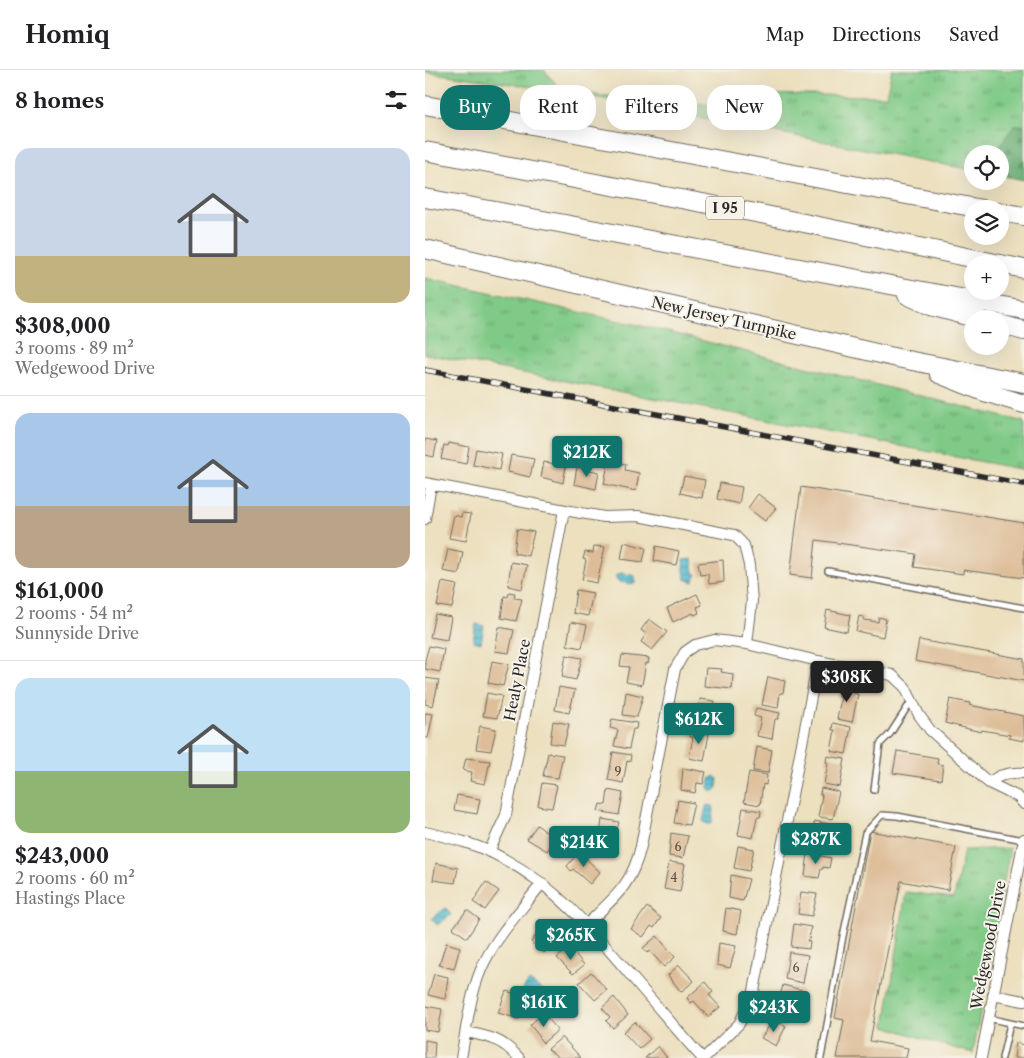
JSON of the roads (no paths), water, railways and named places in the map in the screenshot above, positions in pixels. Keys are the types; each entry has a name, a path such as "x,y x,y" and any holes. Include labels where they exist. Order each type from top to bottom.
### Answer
{"highway":[{"path":"425,105 964,206"},
{"name":"I 95","path":"425,151 761,214 1024,269"},
{"path":"425,198 1024,310"},
{"path":"1009,214 1024,216"},
{"name":"New Jersey Turnpike","path":"425,249 902,359 1024,383"},
{"path":"884,284 931,306 964,315"},
{"path":"1009,327 1024,331"},
{"path":"902,359 984,392 1024,404"}],"street":[{"path":"425,519 428,484 604,517 638,516 719,531 738,538 746,549 751,583 751,611 747,644"},
{"name":"Healy Place","path":"489,852 506,815 564,510"},
{"path":"587,924 621,891 635,868 641,846 675,670 685,652 695,644 708,640 747,644 818,661 892,675 905,687 929,730 989,784 1018,797 1024,804"},
{"path":"425,832 453,839 489,852 514,864 542,883 587,924 703,1058 739,1024 753,996 818,661"},
{"path":"989,784 999,776 1024,773"},
{"name":"Wedgewood Drive","path":"981,1058 1024,840"},
{"path":"461,1058 475,988 485,961 501,936 542,883"},
{"path":"993,995 1024,1001"},
{"path":"466,1032 488,1036 502,1042 519,1058"}],"lane":[{"path":"828,571 1024,608"},
{"path":"874,790 880,744 890,734 912,700"},
{"path":"821,1058 843,936 865,833 876,820 883,815 897,816 1024,840"},
{"path":"989,1018 1024,1026"},
{"path":"1002,1058 1010,1024"}],"water":[{"path":"692,559 694,573 697,574 693,582 685,579 683,560"},
{"path":"621,573 635,576 635,583 619,582 616,575"},
{"path":"476,624 484,626 481,643 473,641"},
{"path":"714,776 718,779 717,789 712,792 709,788 710,779"},
{"path":"708,805 713,806 714,810 712,822 709,824 703,821"},
{"path":"446,908 451,915 437,925 432,918"},
{"path":"529,981 546,992 540,1000 523,989"}],"railway":[{"path":"425,370 1024,484"}]}
